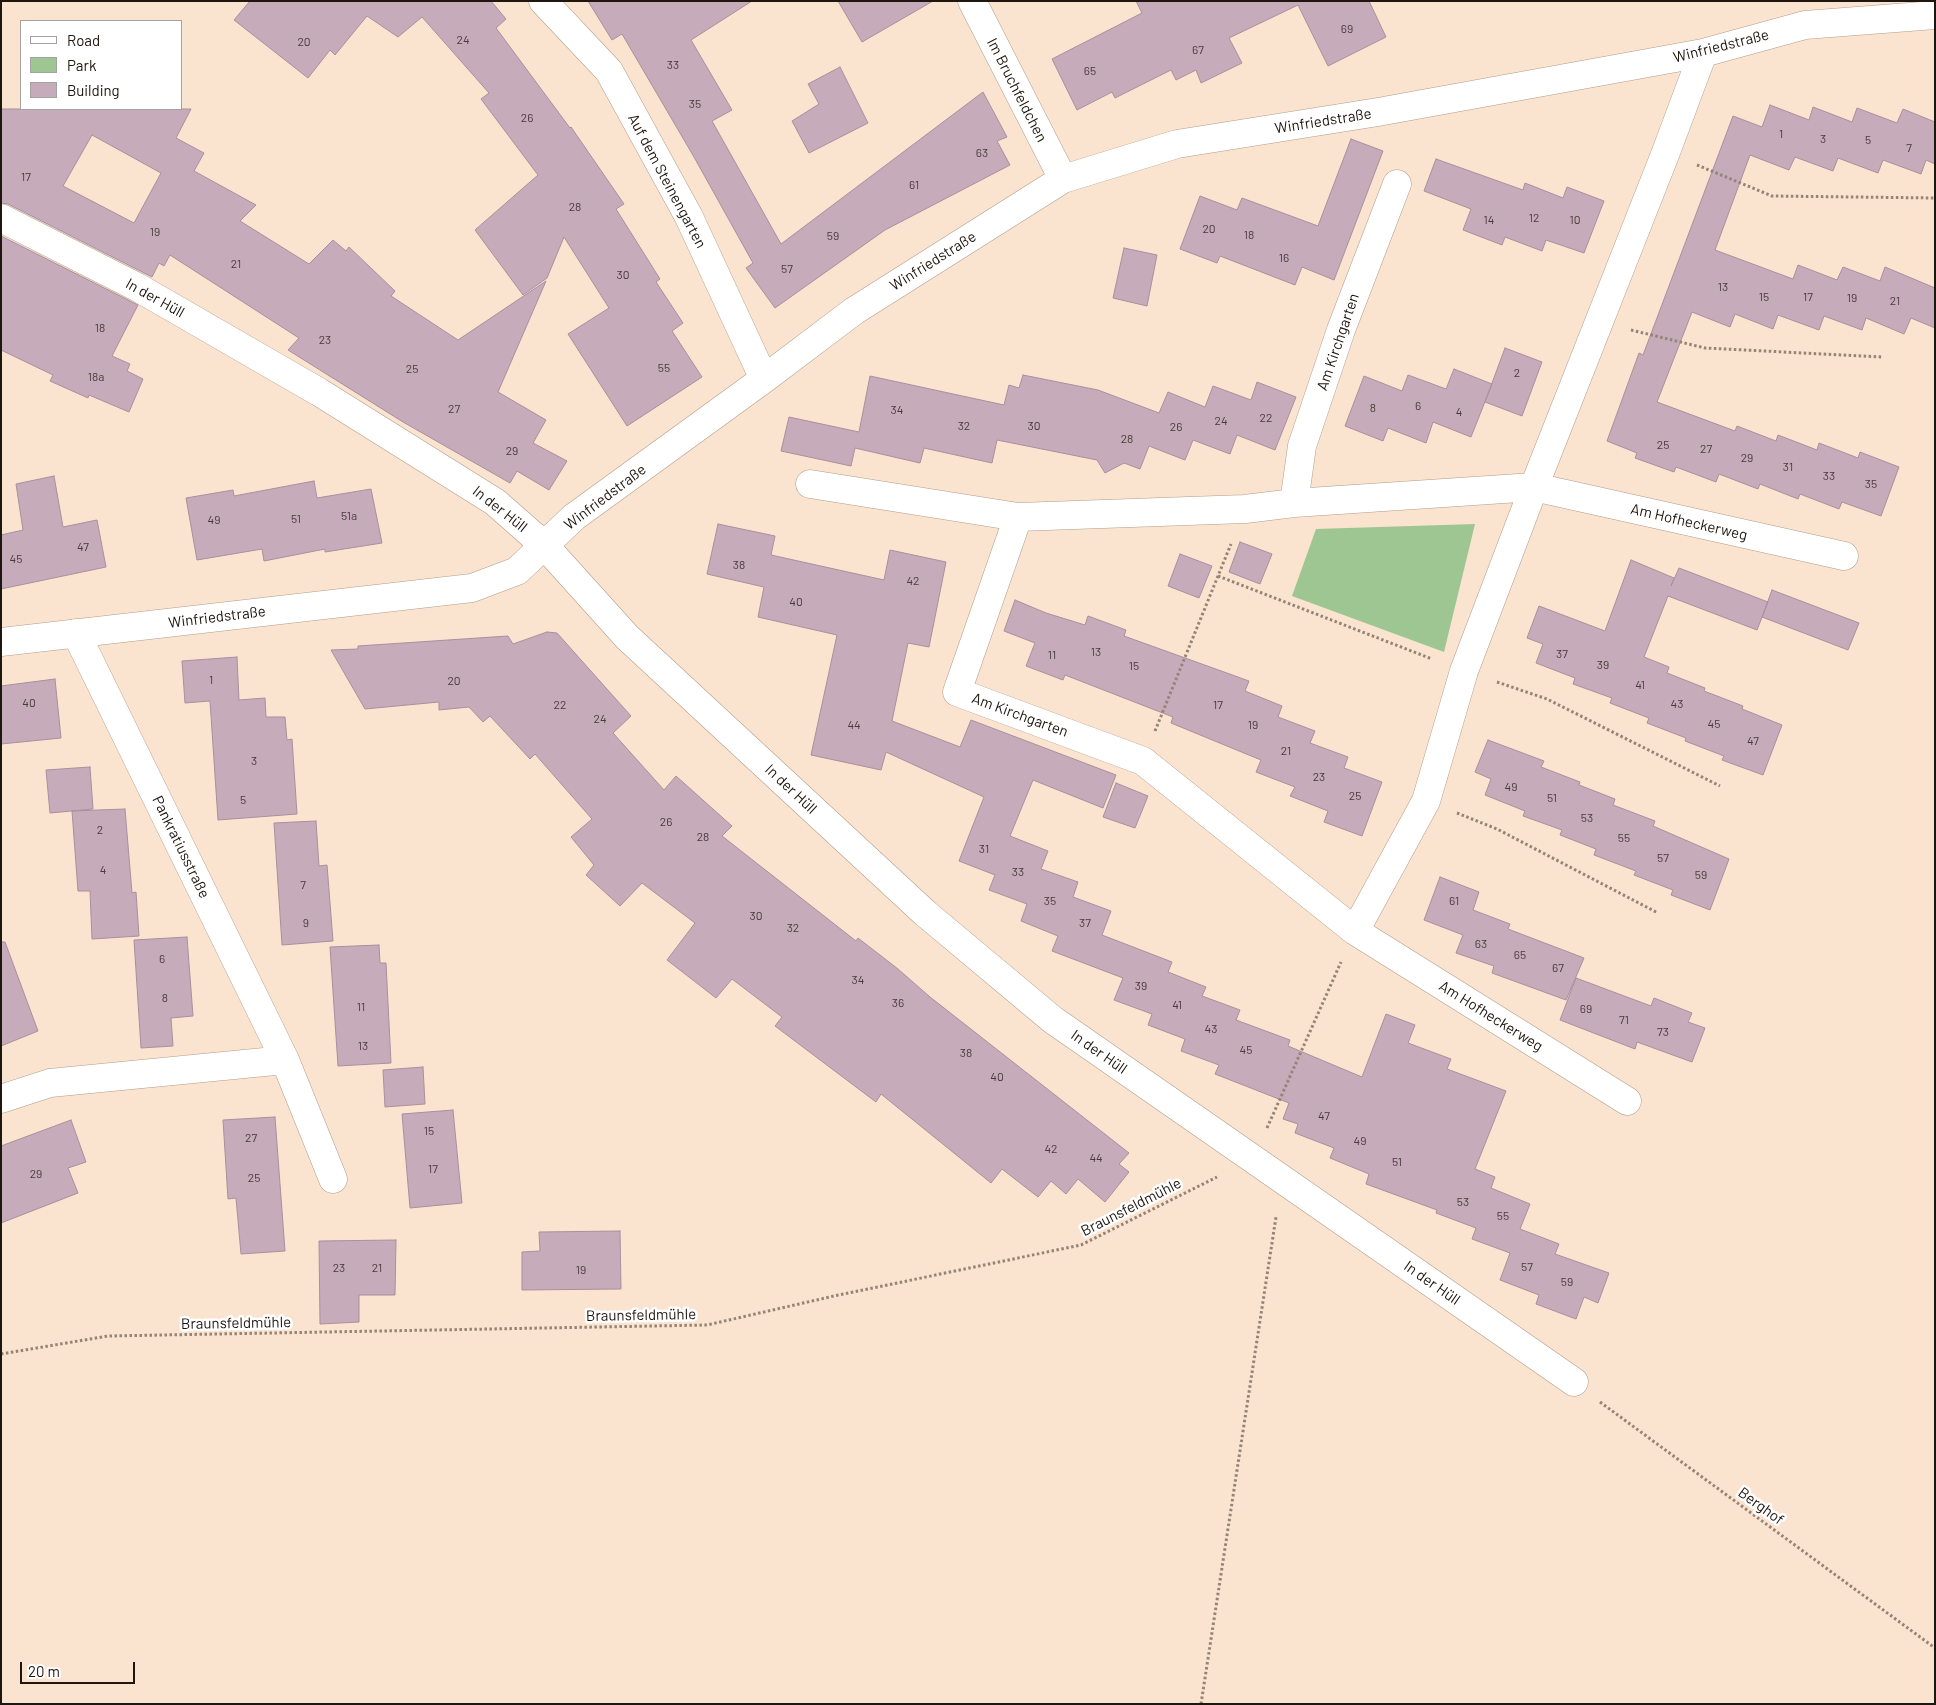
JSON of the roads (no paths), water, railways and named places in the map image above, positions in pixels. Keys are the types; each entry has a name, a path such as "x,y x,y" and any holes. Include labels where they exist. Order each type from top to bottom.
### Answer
{"street":[{"name":"Auf dem Steinengarten","path":"543,1 609,71 688,217 764,379"},
{"name":"Im Bruchfeldchen","path":"972,1 1063,179"},
{"name":"Winfriedstraße","path":"1,642 472,588 517,571 574,517 854,311 1063,179 1177,144 1378,112 1703,53 1805,25 1935,15"},
{"path":"1355,930 1426,801 1464,671 1703,53"},
{"name":"Am Kirchgarten","path":"1294,503 1302,446 1341,330 1397,184"},
{"name":"In der Hüll","path":"1,218 137,287 319,392 495,502 545,546 627,637 925,913 1053,1020 1574,1382"},
{"path":"810,484 1018,517 1244,509 1294,503 1534,487"},
{"name":"Am Hofheckerweg","path":"1534,487 1844,556"},
{"name":"Am Kirchgarten","path":"1018,517 957,692 1143,761 1355,930"},
{"name":"Pankratiusstraße","path":"76,633 285,1060 333,1180"},
{"name":"Am Hofheckerweg","path":"1355,930 1627,1101"},
{"path":"1,1100 50,1083 285,1060"}]}
